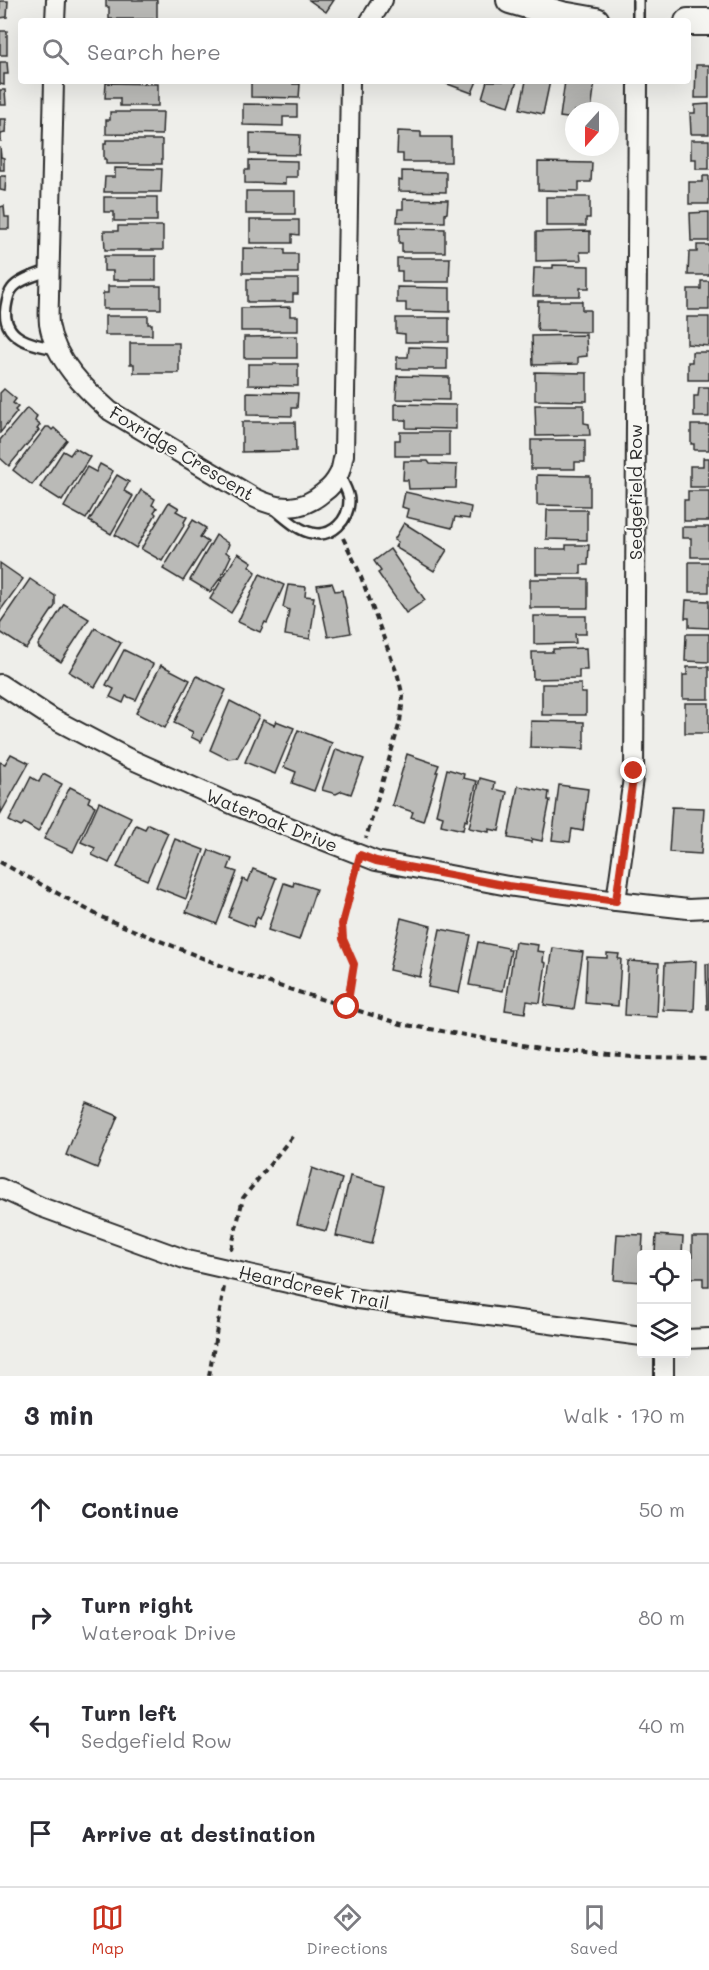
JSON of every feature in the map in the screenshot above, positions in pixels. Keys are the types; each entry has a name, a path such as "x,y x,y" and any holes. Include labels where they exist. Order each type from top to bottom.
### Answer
{"street":[{"path":"55,18 56,0"},
{"path":"372,18 383,0"},
{"path":"510,0 579,18"},
{"path":"691,22 709,22"},
{"name":"Foxridge Crescent","path":"54,84 49,324 57,349 73,374 89,393 110,411 270,505 291,507 312,503 329,488 339,474"},
{"path":"339,474 344,455 350,84"},
{"name":"Sedgefield Row","path":"616,901 634,771 638,84"},
{"name":"Wateroak Drive","path":"0,684 52,718 126,757 236,806 376,861 508,886 688,909 709,908"},
{"name":"Heardcreek Trail","path":"0,1188 41,1207 187,1260 358,1299 637,1335"},
{"path":"691,1339 709,1338"},
{"path":"664,1358 664,1376"}],"lane":[{"path":"638,0 638,18"},
{"path":"50,270 12,289 5,313 7,326 17,337 32,345 57,349"},
{"path":"270,505 298,528 312,533 326,534 337,528 346,515 349,499 339,474"}],"path":[{"path":"337,528 362,580 398,676 403,698 400,722 342,924 343,939 354,964 347,1007"},
{"path":"0,862 112,921 247,976 401,1024 546,1049 642,1058 709,1059"},
{"path":"209,1376 227,1269 243,1198 295,1133"}],"building":[{"path":"106,0 157,0 157,18 109,18 109,7 106,7"},
{"path":"309,0 334,0 326,12"},
{"path":"0,1 8,1 7,17 0,18"},
{"path":"0,31 7,31 7,55 0,55"},
{"path":"0,62 7,62 8,74 4,74 4,85 0,84"},
{"path":"696,65 709,65 709,98 695,98"},
{"path":"106,84 158,84 158,106 120,106 120,98 105,98"},
{"path":"251,84 300,84 299,98 251,97"},
{"path":"448,84 476,84 472,93"},
{"path":"486,84 516,84 509,106 482,98"},
{"path":"525,84 549,84 543,114 520,109"},
{"path":"565,84 595,84 592,102 565,102 565,118 560,117"},
{"path":"0,90 5,90 6,105 0,105"},
{"path":"243,104 297,105 297,117 283,117 283,126 243,125"},
{"path":"709,104 709,134 691,134 690,113 695,113 695,105"},
{"path":"110,112 163,112 162,135 106,134 106,120 110,120"},
{"path":"0,119 6,119 5,133 1,134 1,141 0,141"},
{"path":"398,131 421,132 421,137 451,137 451,162 403,162 403,154 397,154"},
{"path":"250,133 300,135 299,155 250,154"},
{"path":"106,140 162,140 162,164 106,164 104,144"},
{"path":"691,140 709,140 709,169 696,169 696,159 691,159"},
{"path":"0,147 1,157 4,158 4,170 0,170"},
{"path":"249,160 297,161 297,177 285,177 285,184 245,183 245,170 249,170"},
{"path":"538,162 592,163 591,182 579,182 579,191 538,190"},
{"path":"115,168 162,169 161,192 104,192 105,177 115,177"},
{"path":"402,171 446,172 446,192 399,191"},
{"path":"0,176 6,176 5,191 0,190"},
{"path":"703,176 709,176 709,204 689,204 689,182 703,182"},
{"path":"246,191 295,191 295,214 246,214"},
{"path":"104,197 157,197 157,221 114,221 114,212 104,212"},
{"path":"546,197 590,197 590,218 586,218 586,226 546,226"},
{"path":"403,199 448,200 445,222 397,222 398,209 403,209"},
{"path":"4,206 5,217 9,217 9,229 0,229 0,207"},
{"path":"709,212 709,241 691,241 690,213"},
{"path":"250,220 299,220 299,235 292,234 292,243 250,243"},
{"path":"118,226 163,226 163,250 105,250 104,231 118,231"},
{"path":"399,228 445,229 445,252 402,252 402,243 399,243"},
{"path":"590,231 590,252 580,252 581,260 536,261 536,232"},
{"path":"697,245 709,245 709,275 688,275 689,252 697,252"},
{"path":"243,248 285,249 285,254 298,254 298,273 243,273"},
{"path":"104,256 156,256 156,280 113,280 113,271 104,271"},
{"path":"397,258 450,258 449,282 402,282 402,271 397,271"},
{"path":"553,265 589,266 589,288 580,288 580,296 533,296 534,268 553,268"},
{"path":"247,279 298,279 298,294 293,294 293,302 247,302"},
{"path":"701,281 709,281 709,310 688,310 688,289 701,289"},
{"path":"108,286 161,286 161,309 103,309 103,293 108,293"},
{"path":"397,287 450,288 450,312 406,311 406,303 397,303"},
{"path":"538,301 582,301 582,310 590,310 590,332 539,331 537,327"},
{"path":"290,307 290,316 298,316 298,331 241,331 241,308"},
{"path":"105,316 148,316 148,324 152,324 152,335 105,335"},
{"path":"687,317 709,317 709,346 687,344"},
{"path":"396,318 449,318 449,342 405,342 405,334 396,333"},
{"path":"586,335 587,356 578,357 578,364 533,365 532,336"},
{"path":"297,336 297,358 244,358 244,337"},
{"path":"130,343 179,343 179,373 134,373 134,364 130,364"},
{"path":"409,347 447,348 447,369 397,369 397,357 408,357"},
{"path":"692,352 709,352 709,380 688,380 688,362 692,362"},
{"path":"248,364 298,364 298,386 248,385"},
{"path":"535,372 587,373 587,401 535,400"},
{"path":"397,376 449,377 449,400 396,399"},
{"path":"699,387 709,387 709,417 694,417 694,396 698,396"},
{"path":"4,389 16,399 13,403 18,407 15,410 17,412 0,433 0,393"},
{"path":"247,392 298,393 297,408 292,408 292,416 247,415"},
{"path":"395,404 456,405 456,429 406,428 406,420 395,420"},
{"path":"535,405 584,405 584,423 589,424 590,435 536,436"},
{"path":"27,408 37,416 35,421 40,425 37,429 39,430 9,466 0,458 0,440"},
{"path":"242,422 295,422 296,451 242,452"},
{"path":"691,425 709,425 709,450 694,450 694,444 691,444"},
{"path":"46,427 52,430 54,428 67,440 32,485 13,470"},
{"path":"400,432 449,432 449,456 395,456 395,440 400,440"},
{"path":"531,440 585,440 585,462 575,462 575,469 531,469"},
{"path":"75,448 90,457 62,501 40,487 63,451 70,455"},
{"path":"703,458 709,458 709,487 690,487 690,466 703,466"},
{"path":"404,461 428,461 430,464 457,465 456,488 409,489 408,480 403,480"},
{"path":"100,464 113,471 86,519 64,507 87,467 96,472"},
{"path":"117,475 129,482 124,491 133,496 111,534 89,521"},
{"path":"537,475 590,476 590,506 537,505"},
{"path":"141,490 155,499 152,505 157,508 154,512 156,514 136,548 115,535"},
{"path":"688,491 709,491 709,521 684,521 684,500 688,500"},
{"path":"405,492 471,507 469,519 455,517 452,528 406,517 408,509 402,507"},
{"path":"169,502 179,508 176,511 187,517 162,561 141,549"},
{"path":"547,510 587,510 587,540 546,539"},
{"path":"193,520 206,528 200,537 208,542 183,581 163,569"},
{"path":"404,523 447,550 434,571 395,547 398,542 394,540"},
{"path":"682,527 709,527 709,557 691,557 691,538 682,538"},
{"path":"216,535 229,544 226,552 231,556 221,577 210,592 190,580"},
{"path":"566,545 589,545 588,565 581,565 581,574 536,574 536,549 566,549"},
{"path":"390,549 425,600 406,613 378,573 381,571 374,561"},
{"path":"238,553 252,562 249,566 256,572 231,613 210,599"},
{"path":"689,562 709,562 709,592 689,592"},
{"path":"0,563 23,579 0,611"},
{"path":"260,574 284,585 267,623 265,622 260,632 238,622"},
{"path":"30,579 55,596 55,606 26,649 0,632 0,623"},
{"path":"530,579 588,579 588,608 530,608"},
{"path":"332,583 335,591 342,590 351,633 328,637 317,585"},
{"path":"288,585 306,587 305,596 314,597 310,639 285,635 289,610 283,607"},
{"path":"686,600 709,601 709,628 689,627 689,618 685,618"},
{"path":"64,604 89,619 61,662 39,648 38,645"},
{"path":"534,616 586,616 586,634 575,634 576,643 534,644"},
{"path":"95,628 121,643 95,687 69,672"},
{"path":"686,634 709,634 709,662 685,661"},
{"path":"586,648 587,670 579,670 579,678 533,679 532,652"},
{"path":"124,650 153,664 136,700 126,696 123,703 110,697 114,689 106,685"},
{"path":"161,665 190,680 165,728 136,713"},
{"path":"687,667 709,667 709,699 683,699 683,675 687,675"},
{"path":"197,676 226,690 201,742 191,737 193,732 174,723"},
{"path":"542,684 581,684 581,693 586,693 586,715 542,715"},
{"path":"230,701 259,716 237,758 228,759 210,750"},
{"path":"685,703 709,703 709,733 685,733"},
{"path":"263,720 274,725 276,721 294,728 275,774 245,762"},
{"path":"531,721 584,722 584,749 530,747"},
{"path":"298,730 332,743 314,791 292,783 296,772 284,767"},
{"path":"336,749 364,759 351,794 342,791 336,794 322,790"},
{"path":"11,754 29,763 1,813 0,762 5,764"},
{"path":"407,754 439,765 423,821 411,817 413,812 392,805"},
{"path":"447,769 464,774 463,778 477,781 463,830 441,825 443,816 436,814"},
{"path":"43,774 62,784 38,832 24,823 21,827 9,821 31,777 39,782"},
{"path":"480,778 495,782 494,789 507,792 499,831 489,829 489,832 469,828"},
{"path":"559,785 588,789 583,831 572,829 570,842 552,840"},
{"path":"518,786 549,792 548,800 550,800 542,841 532,839 532,842 508,838"},
{"path":"70,787 90,797 88,802 95,806 73,852 44,839"},
{"path":"99,802 131,817 109,863 92,855 95,848 81,842"},
{"path":"672,807 704,808 701,854 669,852"},
{"path":"148,824 168,833 147,880 117,867 136,825 145,829"},
{"path":"175,839 204,850 186,899 156,887"},
{"path":"209,850 232,859 228,869 237,872 217,924 186,912"},
{"path":"253,869 276,878 260,919 257,917 253,927 228,917 243,879 248,882"},
{"path":"294,882 316,889 299,940 268,930 284,883 293,886"},
{"path":"401,918 431,926 420,977 389,970"},
{"path":"440,929 471,935 459,993 428,987"},
{"path":"478,942 511,950 503,991 469,985"},
{"path":"515,942 538,945 537,951 544,952 543,962 546,963 540,1003 527,1001 525,1013 505,1010"},
{"path":"553,948 583,952 574,1009 544,1005"},
{"path":"607,953 619,954 618,959 621,959 618,1006 585,1003 587,957 607,958"},
{"path":"628,961 659,963 657,1017 625,1015"},
{"path":"696,961 694,1011 663,1010 665,963"},
{"path":"706,964 709,964 709,1009 707,1009"},
{"path":"87,1103 118,1116 97,1168 66,1155"},
{"path":"312,1168 342,1179 326,1231 297,1224"},
{"path":"350,1176 385,1186 372,1244 336,1236"},
{"path":"617,1234 643,1235 642,1250 637,1250 637,1282 614,1280"},
{"path":"656,1235 683,1237 682,1250 655,1250"},
{"path":"692,1237 709,1237 709,1286 703,1286 703,1278 692,1278"}],"route":[{"path":"347,1007 354,964 343,939 342,924 360,855 376,861 508,886 616,901 634,771"}]}
